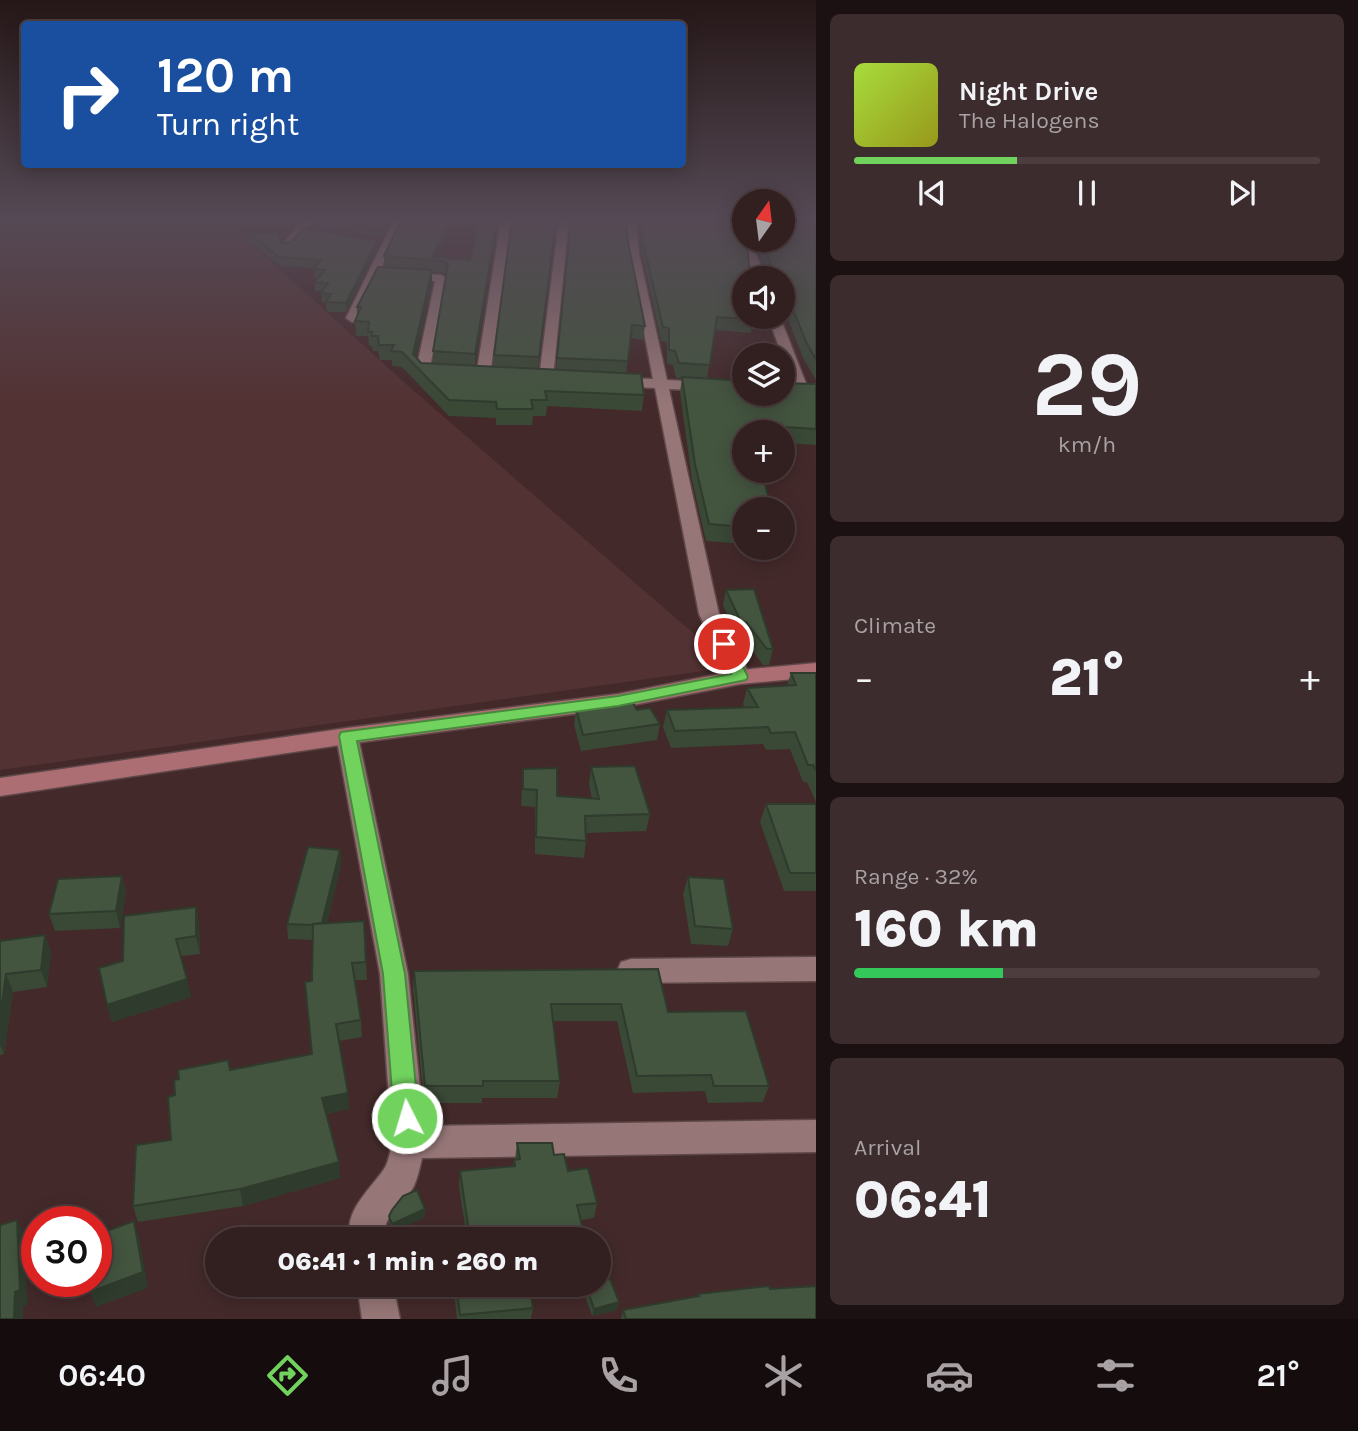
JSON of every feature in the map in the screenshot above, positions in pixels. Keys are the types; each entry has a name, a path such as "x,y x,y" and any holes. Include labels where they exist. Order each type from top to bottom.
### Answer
{"street":[{"path":"352,318 369,282"},
{"path":"441,282 423,370 435,375 477,376 495,282"},
{"path":"546,378 557,282"},
{"path":"640,282 709,614 740,677"},
{"path":"780,329 809,391"},
{"path":"597,381 732,387"},
{"path":"0,787 347,736 618,701 740,677 816,670"},
{"path":"347,736 408,974 409,1142 401,1176 374,1207 367,1227"},
{"path":"598,972 816,969"},
{"path":"409,1142 816,1136"},
{"path":"377,1297 381,1319"}],"shaded area":[{"path":"0,282 293,282 405,383 732,667 0,770"}],"building":[{"path":"315,282 357,282 346,303 326,302 331,294 321,293 328,283"},
{"path":"370,282 429,282 413,354 421,363 641,374 644,395 545,391 547,400 531,400 533,409 497,409 496,402 449,400 402,352 391,351 394,345 379,345 378,336 372,336 372,332 368,332 369,322 355,321 361,307 357,307"},
{"path":"445,282 487,282 475,354 433,351"},
{"path":"504,282 548,282 539,357 494,355"},
{"path":"565,282 636,282 645,326 632,325 628,361 557,358"},
{"path":"652,282 732,282 732,318 717,317 710,365 679,363 675,351 669,350 669,328 663,327"},
{"path":"795,282 816,282 816,359 795,315"},
{"path":"682,377 732,380 732,406 795,406 795,383 816,384 816,429 795,428 795,420 732,420 732,483 765,483 768,497 732,497 732,526 709,524 695,464"},
{"path":"754,589 773,649 767,649 746,622 741,622 726,590"},
{"path":"791,673 816,673 816,771 813,765 808,765 795,732 771,733 768,727 675,731 667,710 758,707 747,688 796,685"},
{"path":"632,701 637,710 650,708 660,724 583,735 576,708"},
{"path":"635,766 650,814 585,816 586,841 536,837 537,790 523,789 523,769 557,768 557,796 599,799 591,767"},
{"path":"766,804 816,804 816,873 790,873"},
{"path":"308,847 340,850 322,923 287,924"},
{"path":"122,876 116,911 49,914 58,879"},
{"path":"688,877 724,879 733,929 695,926"},
{"path":"196,907 196,936 176,939 187,979 107,1005 99,968 123,961 124,916"},
{"path":"364,921 366,962 352,963 361,1020 336,1024 348,1093 322,1098 339,1162 240,1189 133,1206 136,1145 171,1140 168,1097 175,1095 174,1080 179,1079 178,1070 228,1060 230,1070 312,1054 305,982 312,981 313,924"},
{"path":"45,935 41,970 6,974 0,1018 0,941"},
{"path":"658,969 668,1012 746,1011 769,1086 714,1086 711,1075 637,1076 621,1004 551,1004 560,1081 483,1081 483,1086 425,1086 414,971"},
{"path":"517,1143 552,1143 554,1155 564,1154 568,1171 588,1168 597,1203 577,1205 582,1227 468,1227 460,1171 515,1166 514,1160 520,1159"},
{"path":"417,1190 425,1209 392,1224 389,1216 392,1210 403,1196"},
{"path":"17,1220 20,1290 15,1292 14,1319 0,1319 0,1225"},
{"path":"134,1221 143,1272 112,1284 112,1229"},
{"path":"611,1282 619,1302 594,1309 590,1297 611,1297"},
{"path":"769,1286 770,1289 816,1286 816,1319 626,1319 623,1310 699,1296 698,1294"},
{"path":"458,1297 531,1297 533,1308 460,1315"}],"route":[{"path":"407,1118 394,974 347,736 618,701 740,677 724,644"}]}
